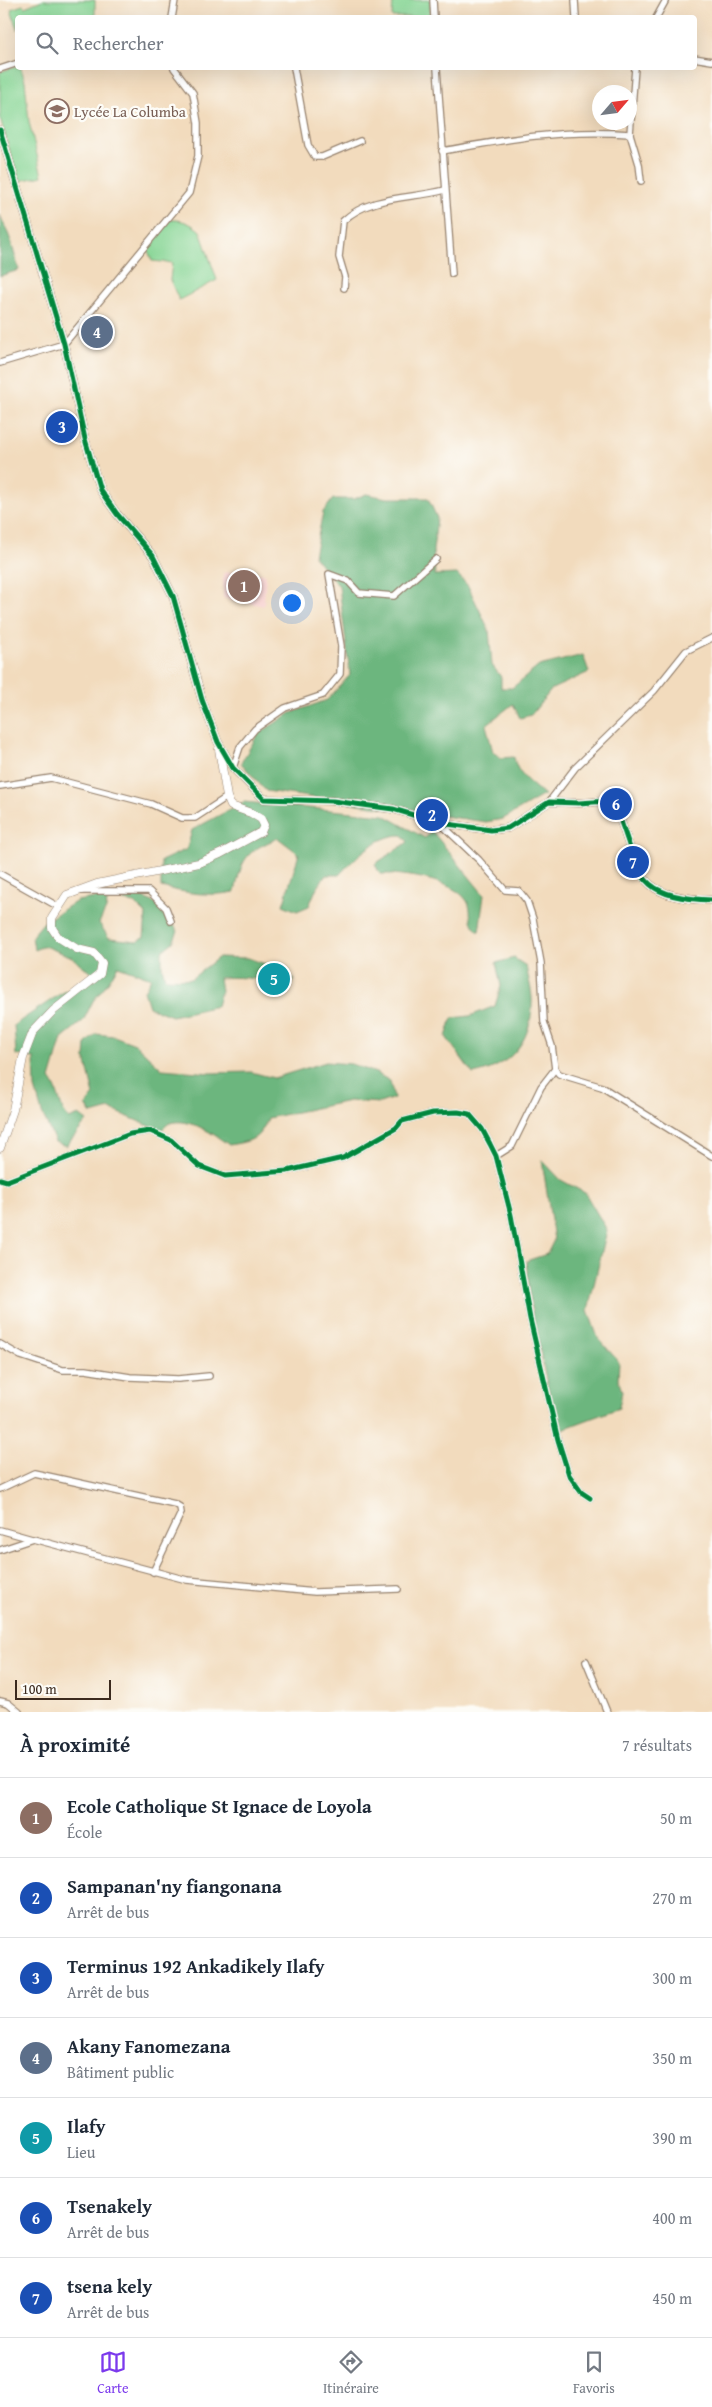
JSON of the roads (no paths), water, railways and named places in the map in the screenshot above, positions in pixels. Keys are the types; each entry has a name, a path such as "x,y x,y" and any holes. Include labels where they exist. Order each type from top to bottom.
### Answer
{"street":[{"path":"172,15 175,0"},
{"path":"433,0 434,15"},
{"path":"575,0 576,15"},
{"path":"658,15 666,0"},
{"path":"697,58 712,61"},
{"path":"0,69 15,64"},
{"path":"0,363 64,344 189,194 198,156 198,123 193,93 176,70"},
{"path":"294,70 308,145 316,157 322,157 360,142"},
{"path":"437,70 452,274"},
{"path":"635,70 630,134 639,164 640,181"},
{"path":"0,130 64,344 85,438 100,490 117,514 153,556 173,596 202,700 218,742 233,768 264,799 333,801 393,810 440,823 490,830 508,828 549,802 575,768 654,691 686,651 712,638"},
{"path":"442,151 507,138 566,132 630,134"},
{"path":"344,288 345,277 339,258 340,232 343,221 351,213 382,201 446,190"},
{"path":"233,768 240,747 255,729 285,708 323,695 340,674 341,646 329,574 348,581 359,592 394,596 436,559"},
{"path":"0,1148 13,1110 23,1058 33,1032 52,1011 100,974 102,963 94,953 77,949 58,937 52,928 52,918 67,895 97,884 199,862 220,854 261,832 264,825 261,819 231,806 227,797 218,742"},
{"path":"0,786 52,778 151,804 182,818 195,818 227,797"},
{"path":"549,802 579,803 608,801 615,806 634,861 644,880 662,892 686,899 712,900"},
{"path":"440,823 479,860 506,890 519,891 527,901 533,919 541,963 544,1022 552,1046 554,1068 559,1074 602,1087 712,1156"},
{"path":"0,874 59,907"},
{"path":"77,891 149,891 166,908 171,921"},
{"path":"496,1156 512,1146 541,1087 554,1068"},
{"path":"0,1179 7,1181 130,1134 150,1132 171,1140 199,1166 225,1176 287,1171 343,1158 396,1128 402,1120 432,1113 469,1114 482,1129 496,1156 511,1215 530,1319 560,1448 569,1474 581,1492 590,1498"},
{"path":"0,1344 21,1356 63,1370 86,1370 130,1377 178,1379 209,1376"},
{"path":"0,1489 34,1473 175,1504 180,1507 181,1514 153,1572"},
{"path":"0,1530 187,1580 315,1592 398,1589"},
{"path":"0,1550 32,1539"},
{"path":"586,1661 607,1712"},
{"path":"0,1701 8,1703 19,1712"}],"place":[{"name":"Lycée La Columba","path":"57,111"},
{"name":"Akany Fanomezana","path":"97,332"},
{"name":"Terminus 192 Ankadikely Ilafy","path":"62,427"},
{"name":"Ecole Catholique St Ignace de Loyola","path":"244,586"},
{"name":"Tsenakely","path":"616,804"},
{"name":"Sampanan'ny fiangonana","path":"432,815"},
{"name":"tsena kely","path":"633,862"},
{"name":"Ilafy","path":"274,979"}]}
